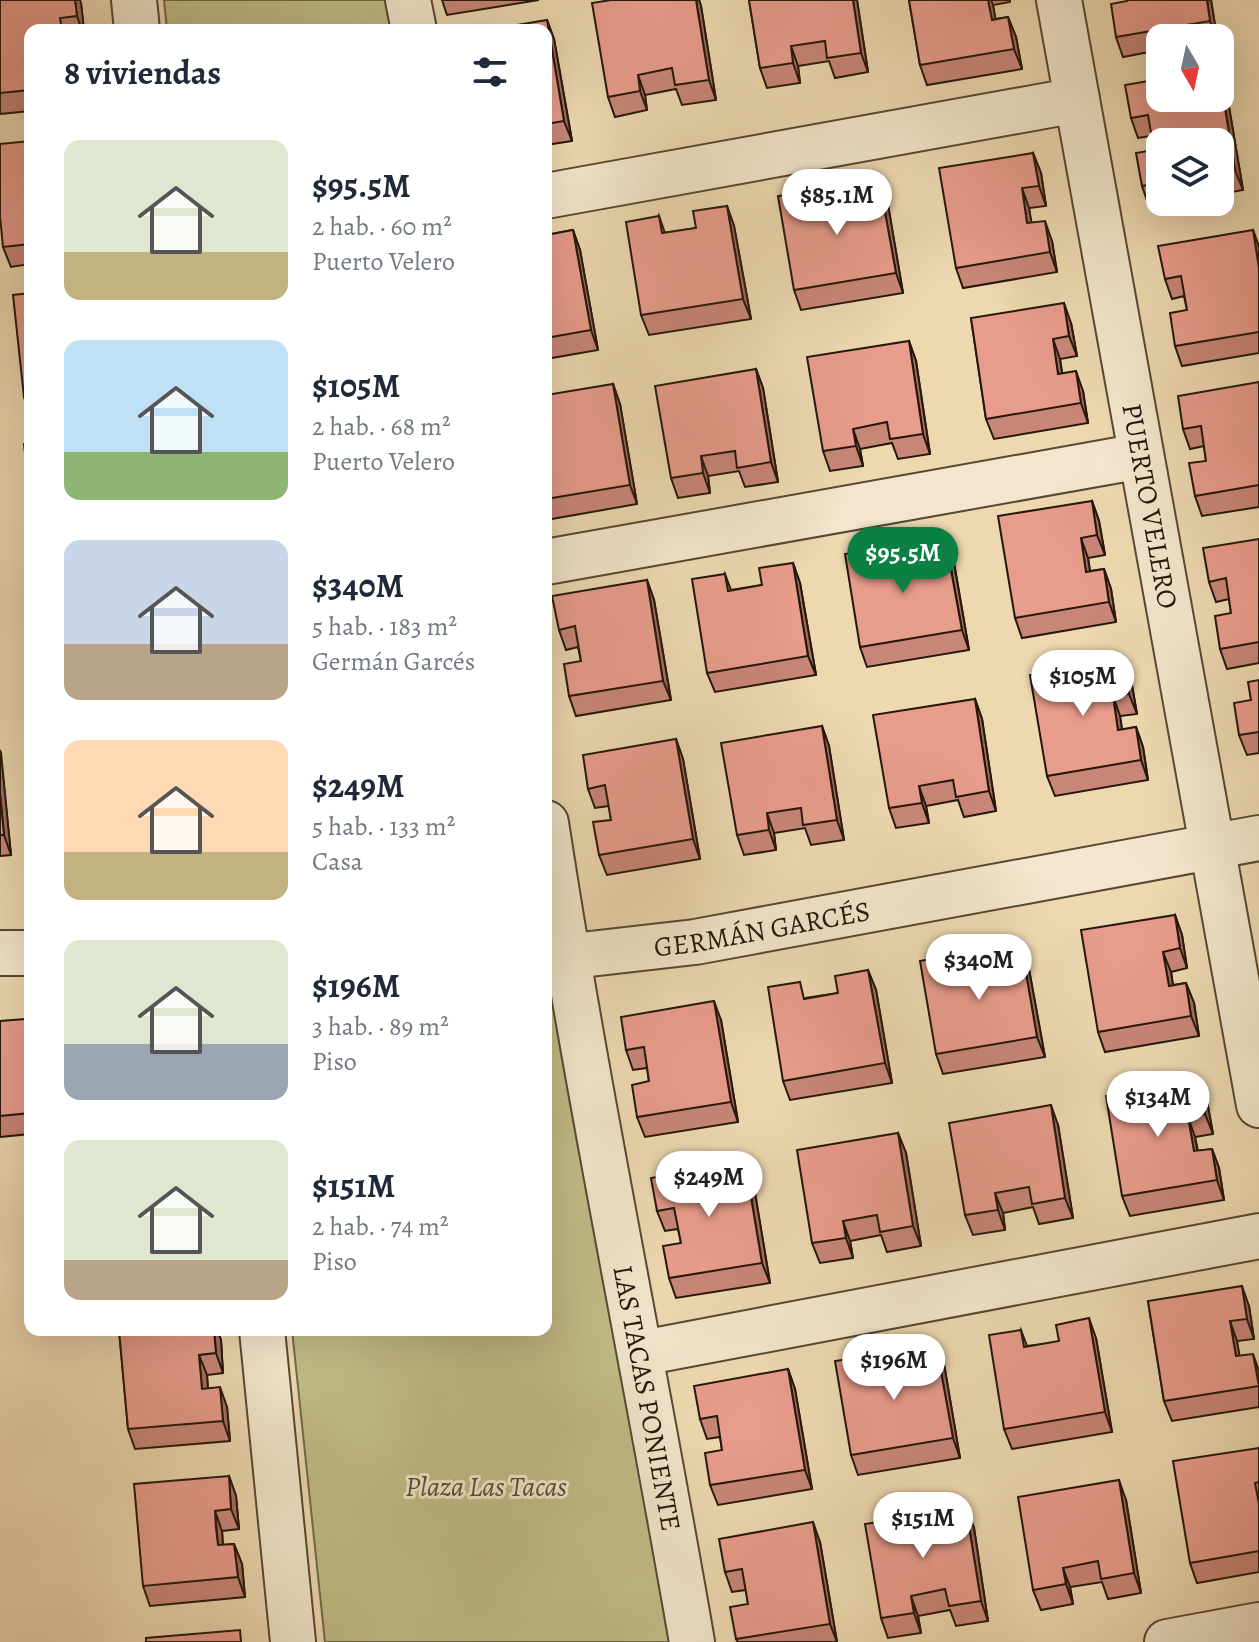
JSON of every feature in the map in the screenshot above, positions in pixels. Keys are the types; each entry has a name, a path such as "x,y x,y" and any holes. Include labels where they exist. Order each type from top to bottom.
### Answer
{"street":[{"path":"134,0 136,24"},
{"path":"408,0 413,24"},
{"name":"PUERTO VELERO","path":"1059,0 1259,1105"},
{"path":"552,195 1077,100"},
{"path":"552,561 1141,456"},
{"name":"GERMÁN GARCÉS","path":"556,959 695,942 1259,838"},
{"name":"LAS TACAS PONIENTE","path":"552,905 556,959 642,1353 692,1642"},
{"path":"0,953 24,953"},
{"path":"642,1353 1259,1236"},
{"path":"263,1336 293,1642"},
{"path":"1167,1642 1259,1625"}],"green space":[{"path":"164,0 388,0 393,24 166,24"},
{"name":"Plaza Las Tacas","path":"552,984 561,986 677,1642 325,1642 293,1336 552,1336"}],"building":[{"path":"0,0 75,0 77,16 60,18 61,24 24,24 24,91 0,93"},
{"path":"611,0 696,0 709,80 675,85 672,68 638,75 640,91 608,97 592,3"},
{"path":"749,0 853,0 861,53 827,58 825,41 791,46 793,63 760,68"},
{"path":"909,0 988,0 992,20 1008,17 1014,49 920,65"},
{"path":"1207,0 1210,21 1146,24 1146,32 1116,37 1111,4"},
{"path":"547,20 548,24 523,24"},
{"path":"552,50 564,121 552,123"},
{"path":"1146,81 1146,112 1226,112 1228,128 1150,128 1148,115 1131,118 1125,85"},
{"path":"24,142 24,245 3,247 0,144"},
{"path":"1146,151 1146,185 1142,186 1136,153"},
{"path":"1033,153 1039,186 1022,188 1027,223 1045,221 1050,252 956,268 939,168"},
{"path":"879,179 896,273 794,290 778,196 812,191 814,208 849,203 846,186"},
{"path":"727,206 743,299 641,315 626,222 659,216 662,233 696,228 693,211"},
{"path":"573,230 591,330 552,337 552,234"},
{"path":"1253,230 1259,268 1259,332 1175,346 1170,313 1187,310 1181,276 1165,279 1158,246"},
{"path":"24,294 24,397 13,295"},
{"path":"1064,303 1069,336 1053,339 1058,374 1076,371 1081,403 986,419 971,318"},
{"path":"909,341 923,434 890,439 887,422 853,429 856,446 823,451 807,357"},
{"path":"756,369 771,462 737,468 735,451 701,456 703,473 671,478 655,386"},
{"path":"1259,382 1259,485 1195,496 1189,463 1206,461 1201,426 1183,429 1178,396"},
{"path":"613,384 630,485 552,498 552,394"},
{"path":"1092,501 1097,535 1081,538 1086,572 1104,569 1109,602 1015,618 998,516"},
{"path":"945,537 962,630 860,647 845,554 878,548 880,565 915,560 912,543"},
{"path":"1259,539 1259,642 1220,649 1215,616 1231,613 1226,578 1209,582 1203,548"},
{"path":"793,563 808,656 707,673 692,579 725,574 728,591 762,585 759,568"},
{"path":"647,580 663,681 569,696 564,664 581,661 575,626 559,630 552,596"},
{"path":"1124,660 1129,694 1113,696 1118,730 1136,727 1141,760 1047,776 1030,675"},
{"path":"1259,680 1259,732 1239,735 1234,703 1251,700 1248,682"},
{"path":"975,699 989,791 956,797 953,780 919,786 922,803 889,808 873,715"},
{"path":"822,726 837,820 803,825 801,808 767,813 769,830 737,835 721,743"},
{"path":"676,739 693,839 599,855 593,822 611,820 605,785 588,789 583,755"},
{"path":"0,794 4,835 0,835"},
{"path":"1175,915 1180,948 1163,952 1169,986 1186,983 1191,1016 1098,1032 1081,930"},
{"path":"1021,944 1037,1037 936,1054 920,961 953,955 956,972 990,967 988,950"},
{"path":"868,970 885,1063 783,1081 768,987 800,982 804,999 838,993 835,976"},
{"path":"714,1001 731,1102 637,1117 632,1085 649,1081 644,1047 626,1050 621,1017"},
{"path":"24,1019 24,1114 0,1116 0,1021"},
{"path":"1200,1081 1205,1114 1188,1117 1194,1151 1212,1149 1217,1180 1122,1196 1106,1096"},
{"path":"1051,1105 1065,1198 1032,1204 1029,1187 995,1193 998,1210 965,1215 949,1123"},
{"path":"898,1133 913,1226 880,1232 877,1215 843,1221 846,1238 812,1243 797,1150"},
{"path":"745,1161 762,1263 669,1278 663,1246 681,1243 674,1208 657,1211 651,1178"},
{"path":"1242,1286 1247,1319 1230,1321 1236,1356 1253,1354 1259,1386 1164,1401 1148,1301"},
{"path":"1089,1318 1105,1412 1004,1429 989,1335 1021,1330 1024,1347 1059,1341 1056,1325"},
{"path":"120,1336 215,1336 216,1353 199,1355 202,1389 220,1387 223,1421 128,1429"},
{"path":"936,1344 953,1438 851,1455 835,1361 869,1356 871,1373 906,1368 903,1351"},
{"path":"788,1369 805,1470 710,1485 705,1453 722,1450 717,1416 700,1419 694,1386"},
{"path":"1259,1448 1259,1482 1255,1483 1259,1504 1259,1551 1190,1563 1173,1461"},
{"path":"229,1476 231,1509 215,1511 216,1528 218,1545 234,1544 238,1577 143,1586 134,1484"},
{"path":"1119,1480 1134,1573 1101,1579 1098,1561 1063,1568 1066,1584 1033,1590 1018,1497"},
{"path":"966,1508 981,1601 949,1606 945,1589 911,1596 914,1613 881,1618 865,1524"},
{"path":"813,1522 830,1624 736,1639 730,1607 748,1604 742,1569 725,1572 719,1539"},
{"path":"240,1630 241,1642 146,1642 146,1638"}]}
